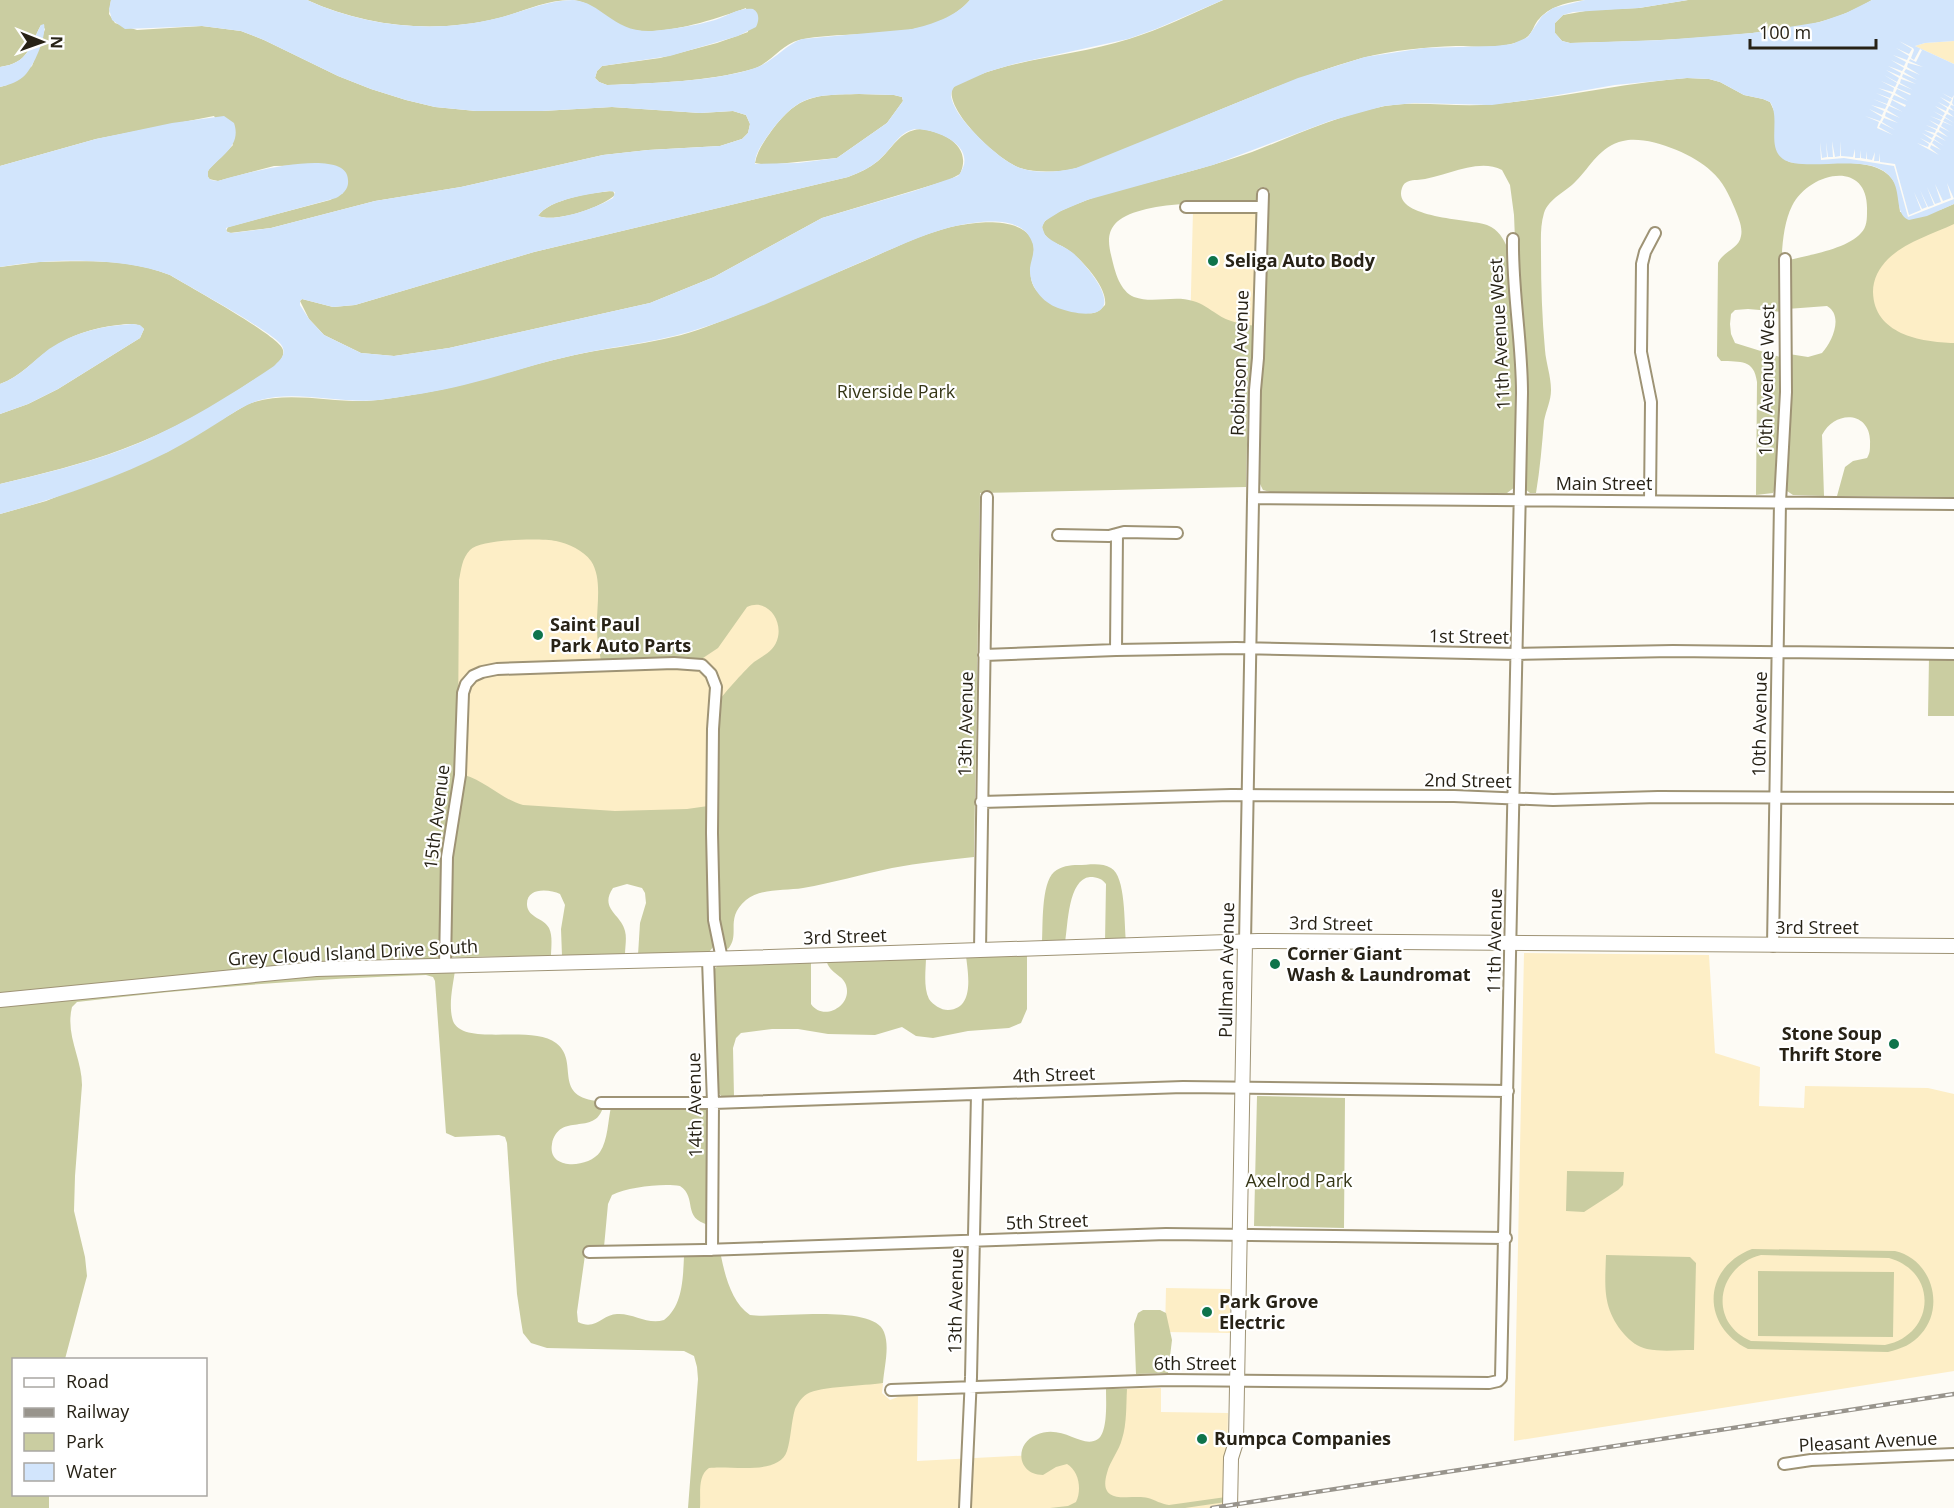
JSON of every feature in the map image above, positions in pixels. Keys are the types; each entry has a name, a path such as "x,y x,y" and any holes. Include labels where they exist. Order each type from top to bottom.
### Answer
{"street":[{"name":"Robinson Avenue","path":"1253,498 1263,194"},
{"path":"1186,207 1262,207"},
{"path":"1650,501 1652,402 1641,352 1642,264 1645,252 1655,233"},
{"name":"11th Avenue West","path":"1513,239 1513,270 1522,364 1519,500"},
{"name":"10th Avenue West","path":"1780,502 1786,388 1785,259"},
{"name":"13th Avenue","path":"980,950 987,497"},
{"name":"Main Street","path":"1253,498 1954,504"},
{"name":"Pullman Avenue","path":"1239,1508 1240,1458 1236,1442 1253,498"},
{"name":"11th Avenue","path":"1498,1381 1503,1370 1519,500"},
{"name":"10th Avenue","path":"1773,946 1780,502"},
{"path":"1058,535 1109,536 1124,532 1177,533"},
{"path":"1116,650 1118,534"},
{"name":"1st Street","path":"984,655 1116,650 1250,649 1517,654 1673,651 1954,654"},
{"name":"14th Avenue","path":"473,676 497,669 674,663 699,664 710,672 714,681 716,695 712,729 715,959 712,1250"},
{"name":"15th Avenue","path":"445,965 447,857 459,783 463,693 473,676"},
{"name":"2nd Street","path":"981,802 1248,795 1514,799 1954,798"},
{"name":"3rd Street","path":"715,959 1245,942 1954,946"},
{"name":"Grey Cloud Island Drive South","path":"0,1000 295,970 715,959"},
{"name":"4th Street","path":"601,1103 713,1103 1171,1087 1508,1091"},
{"name":"13th Avenue","path":"965,1508 971,1388 976,1094"},
{"name":"5th Street","path":"590,1252 712,1250 1166,1234 1506,1238"},
{"name":"6th Street","path":"891,1390 1147,1381 1489,1383 1498,1381"},
{"name":"Pullman Avenue","path":"1230,1508 1231,1458 1236,1442"},
{"name":"Pleasant Avenue","path":"1784,1464 1811,1460 1954,1454"}],"shaded area":[{"path":"1954,41 1954,64 1915,46 1925,43"},
{"path":"1872,166 1900,212 1918,219 1954,204 1954,359 1869,359"},
{"path":"1193,210 1257,211 1258,213 1255,335 1190,334"},
{"path":"979,523 975,802 450,816 460,536"},
{"path":"1524,953 1709,955 1715,1053 1760,1067 1759,1106 1804,1108 1805,1086 1928,1088 1954,1094 1954,1371 1514,1441"},
{"path":"1166,1288 1230,1289 1230,1333 1165,1332"},
{"path":"702,1342 881,1382 883,1384 882,1393 890,1400 903,1395 918,1395 917,1461 1113,1451 1114,1389 1161,1388 1161,1412 1228,1413 1226,1508 699,1508"}],"green space":[{"path":"0,0 111,0 109,14 115,23 137,30 202,26 241,31 371,89 435,107 476,111 542,111 612,107 700,113 733,111 746,115 750,124 748,133 742,139 720,146 603,155 461,187 375,201 271,228 230,233 226,231 228,227 330,200 343,193 329,165 274,166 218,181 209,179 207,174 209,169 233,145 214,116 96,139 0,166 0,87 7,85 32,66 45,29 41,25 23,58 0,67"},
{"path":"307,0 570,0 543,4 475,23 426,26 377,22"},
{"path":"570,0 970,0 954,14 934,24 913,29 799,40 787,45 765,63 753,69 717,77 607,85 595,78 602,66 660,58 748,32 746,8 686,26 639,31 619,25 585,3"},
{"path":"1223,0 1585,0 1562,4 1547,12 1539,19 1527,37 1515,43 1493,47 1421,48 1362,58 1281,85 1106,158 1071,169 1035,171 1011,164 988,146 965,122 952,99 954,87 976,76 1014,64 1129,39"},
{"path":"1688,0 1872,0 1837,17 1799,27 1760,32 1665,40 1570,43 1562,41 1555,33 1555,23 1563,15 1591,10 1639,8"},
{"name":"Riverside Park","path":"1687,78 1720,82 1744,95 1770,102 1775,113 1776,147 1789,162 1873,166 1885,172 1895,183 1900,212 1940,210 1954,204 1954,224 1911,243 1895,253 1879,270 1873,292 1875,306 1881,318 1901,333 1927,341 1954,343 1954,497 1837,496 1845,467 1853,461 1867,458 1870,451 1869,433 1865,425 1852,417 1835,421 1822,435 1824,496 1793,495 1787,491 1789,354 1808,357 1822,353 1832,336 1836,322 1832,310 1827,306 1787,309 1789,260 1837,247 1855,239 1863,231 1867,217 1865,194 1859,183 1849,177 1837,176 1811,185 1800,194 1792,206 1783,244 1782,312 1748,309 1735,310 1731,314 1731,334 1735,343 1783,358 1783,396 1775,488 1773,493 1756,495 1757,382 1750,366 1735,361 1721,361 1717,356 1718,263 1740,240 1741,226 1719,179 1703,165 1682,152 1645,141 1623,141 1615,144 1596,157 1576,181 1546,208 1541,234 1542,302 1545,350 1551,390 1544,421 1536,493 1530,493 1525,489 1514,215 1510,185 1502,170 1482,166 1472,167 1406,182 1402,188 1402,198 1409,206 1420,212 1487,225 1495,229 1508,249 1518,339 1515,487 1507,493 1270,492 1263,490 1260,484 1261,362 1266,201 1270,192 1265,187 1259,188 1256,194 1259,200 1257,202 1182,204 1142,210 1126,216 1115,224 1109,236 1115,270 1125,290 1141,299 1186,299 1226,319 1256,326 1254,366 1248,401 1246,487 980,493 974,857 902,866 814,886 758,893 739,907 734,920 732,943 728,949 725,947 718,919 717,714 720,700 726,692 754,662 774,646 779,630 775,617 760,605 747,607 718,648 700,660 677,657 601,661 597,633 597,576 588,557 575,548 556,541 498,542 476,546 470,550 461,568 459,580 458,738 440,957 293,964 0,993 0,514 46,501 167,452 248,404 292,397 351,401 394,398 459,386 583,353 689,333 747,311 921,236 962,225 994,222 1021,229 1032,241 1034,250 1031,277 1038,292 1061,306 1079,312 1093,313 1105,305 1105,298 1098,281 1078,258 1050,240 1042,229 1047,219 1073,206 1108,193 1234,158 1334,120 1385,106 1493,104"},
{"path":"894,95 902,97 903,101 887,123 837,158 767,165 755,163 759,150 772,130 791,109 800,103 820,96"},
{"path":"920,129 938,133 954,142 962,155 963,164 960,174 949,180 822,218 714,277 650,303 449,348 394,356 361,353 324,335 309,319 300,301 302,299 333,307 355,305 534,252 848,177 878,161 907,133"},
{"path":"613,191 615,195 608,200 578,213 555,218 538,216 552,205 562,201"},
{"path":"39,262 122,263 170,275 267,334 279,343 283,355 281,360 267,372 206,410 157,435 93,459 0,484 0,414 28,404 58,389 140,338 144,329 136,324 129,324 82,333 65,340 20,373 0,384 0,267"},
{"path":"1929,657 1954,658 1954,716 1928,716"},
{"path":"464,775 523,805 615,811 687,809 708,806 714,946 709,952 638,955 640,923 646,903 645,893 642,888 627,884 613,888 608,901 625,931 625,955 562,956 561,929 565,905 560,894 539,891 530,895 527,905 530,913 549,928 551,956 452,957 450,955 450,866"},
{"path":"1095,864 1111,868 1119,880 1122,890 1126,941 1105,942 1106,884 1100,879 1090,877 1077,886 1073,894 1065,943 1042,943 1045,895 1054,872 1069,866"},
{"path":"1027,954 1027,1009 1021,1023 1009,1028 968,1031 933,1038 916,1036 902,1027 875,1035 828,1034 798,1029 772,1029 741,1033 736,1038 733,1048 734,1097 722,1097 717,1091 713,971 718,965 811,961 811,1004 823,1012 836,1009 841,1005 847,993 846,985 830,968 826,960 926,957 925,984 929,999 937,1007 948,1010 957,1008 966,997 968,980 966,956"},
{"path":"455,970 451,1009 453,1021 459,1029 470,1033 531,1035 556,1043 563,1050 570,1085 575,1092 583,1098 596,1101 597,1107 603,1107 599,1116 593,1121 569,1126 556,1134 552,1144 552,1153 562,1163 579,1164 595,1157 600,1152 606,1136 611,1107 707,1107 709,1110 709,1225 695,1218 688,1196 680,1186 646,1186 612,1195 608,1204 604,1247 586,1248 577,1312 578,1322 590,1325 617,1314 652,1321 664,1320 675,1307 678,1299 684,1256 721,1256 734,1296 738,1304 750,1315 844,1315 876,1323 884,1332 887,1344 883,1383 832,1388 807,1394 795,1409 787,1451 782,1459 764,1467 709,1468 705,1471 701,1481 700,1508 688,1508 698,1379 694,1356 684,1351 547,1348 531,1343 523,1333 517,1294 507,1143 505,1137 499,1135 455,1137 446,1133 433,977 426,975 382,977 208,988 77,1002 72,1007 70,1017 82,1085 74,1211 87,1276 65,1358 12,1358 12,1496 49,1496 49,1508 0,1508 0,1005 294,976"},
{"name":"Axelrod Park","path":"1257,1096 1345,1098 1344,1228 1254,1226"},
{"path":"1567,1171 1624,1172 1623,1185 1584,1212 1566,1211"},
{"path":"1752,1249 1895,1251 1918,1263 1926,1273 1931,1285 1933,1310 1929,1323 1918,1338 1906,1346 1888,1352 1748,1349 1733,1339 1722,1326 1715,1312 1716,1283 1724,1269 1736,1258","holes":["1761,1255 1889,1258 1905,1265 1916,1276 1923,1289 1924,1303 1921,1317 1914,1329 1902,1339 1885,1345 1751,1341 1737,1332 1728,1321 1723,1308 1723,1295 1727,1282 1735,1270 1746,1261"]},
{"path":"1606,1255 1690,1257 1696,1263 1694,1350 1647,1349 1626,1337 1608,1306 1605,1287"},
{"path":"1758,1271 1894,1272 1893,1337 1758,1336"},
{"path":"1143,1310 1160,1310 1166,1313 1172,1340 1168,1373 1136,1374 1134,1324 1138,1313"},
{"path":"1106,1389 1127,1389 1124,1433 1110,1464 1105,1484 1111,1495 1148,1498 1169,1505 1226,1497 1226,1502 1185,1508 1050,1508 1068,1506 1076,1502 1079,1492 1077,1476 1067,1464 1056,1467 1043,1475 1034,1474 1024,1465 1022,1452 1024,1445 1029,1439 1046,1432 1055,1432 1085,1441 1098,1439 1105,1423"}],"water":[{"path":"111,0 307,0 376,22 449,26 498,18 545,4 573,0 592,6 627,27 652,31 707,22 743,9 753,9 758,15 756,27 738,36 670,56 602,66 595,78 607,85 682,81 739,73 761,65 802,39 912,29 943,19 958,11 970,0 1223,0 1128,39 1014,64 987,72 954,87 951,96 956,108 970,128 991,149 1020,168 1048,172 1076,168 1298,78 1365,57 1424,48 1512,44 1528,37 1542,16 1553,8 1585,0 1688,0 1639,8 1573,12 1563,15 1555,23 1555,33 1562,41 1570,43 1663,40 1752,33 1820,22 1846,13 1872,0 1954,0 1954,41 1915,46 1954,64 1954,204 1927,216 1909,220 1900,210 1893,180 1878,168 1855,164 1801,164 1783,159 1775,147 1774,116 1770,102 1744,95 1720,82 1709,79 1687,78 1615,85 1492,105 1414,103 1384,106 1330,121 1213,165 1087,200 1045,221 1042,227 1045,235 1073,253 1097,282 1104,300 1103,307 1097,312 1083,314 1067,311 1047,302 1038,293 1030,275 1033,245 1027,233 1020,227 1000,222 960,225 916,239 736,316 674,336 581,354 443,390 379,400 289,396 260,400 168,452 127,471 0,514 0,484 94,459 163,432 220,401 274,366 282,358 284,352 282,346 264,331 170,275 152,269 86,261 40,262 0,267 0,166 96,139 172,123 224,116 234,123 235,138 228,150 208,171 208,177 211,180 218,181 246,173 312,163 330,164 343,169 348,186 336,198 226,228 227,232 232,233 271,228 375,201 461,187 603,155 720,146 742,139 748,133 750,124 746,115 733,111 700,113 612,107 542,111 476,111 435,107 371,89 241,31 202,26 125,29 112,20 109,9","holes":["829,95 894,95 902,97 903,101 887,123 837,158 798,163 755,164 758,152 769,134 779,121 798,104","915,129 934,132 944,136 960,148 964,156 964,166 958,176 822,218 714,277 650,303 449,348 394,356 361,353 324,335 300,305 302,299 333,307 355,305 534,252 848,177 874,164 900,137","615,192 613,198 576,213 555,218 538,216 551,205 581,196"]},
{"path":"44,24 41,44 27,73 18,81 0,87 0,67 23,58 41,25"},
{"path":"132,324 140,325 144,329 140,338 58,389 28,404 0,414 0,384 20,373 49,349 68,338 89,331"}],"pier":[{"path":"1899,41 1913,48 1911,58 1914,60 1920,49 1922,50 1916,62 1910,59 1909,61 1923,67 1908,63 1907,67 1920,75 1906,69 1904,72 1917,80 1903,74 1902,77 1916,84 1901,79 1900,83 1913,90 1899,84 1897,88 1911,94 1897,89 1895,93 1908,101 1894,95 1892,99 1906,105 1905,107 1892,100 1890,105 1903,112 1889,106 1887,110 1900,118 1886,112 1885,116 1898,123 1884,118 1882,122 1895,130 1881,123 1879,127 1893,135 1877,128 1879,122 1865,116 1880,121 1882,117 1869,109 1882,115 1884,111 1871,105 1885,109 1887,105 1873,99 1887,104 1889,99 1876,93 1890,98 1892,94 1878,88 1893,92 1894,88 1881,81 1895,87 1897,83 1884,75 1897,82 1899,78 1886,70 1900,76 1901,73 1888,66 1902,71 1904,68 1891,60 1904,66 1906,62 1893,55 1907,60 1909,56 1896,48 1909,54 1912,49"},
{"path":"1942,93 1952,98 1954,95 1952,103 1954,106 1950,107 1954,111 1949,109 1948,112 1954,117 1947,114 1945,117 1954,123 1945,118 1943,121 1953,126 1943,122 1941,126 1950,132 1940,127 1939,130 1948,137 1938,132 1936,134 1946,141 1936,136 1934,139 1944,146 1934,140 1932,143 1941,150 1931,145 1930,148 1939,155 1917,143 1928,147 1929,144 1920,138 1930,143 1932,140 1922,133 1932,138 1934,135 1924,130 1935,133 1936,130 1926,125 1937,129 1938,126 1929,120 1939,125 1941,121 1930,116 1941,120 1943,117 1933,111 1943,116 1945,113 1935,106 1946,111 1947,108 1938,102 1948,107 1950,104 1940,97 1950,102 1952,99"},
{"path":"1832,141 1835,157 1840,156 1840,141 1841,156 1853,157 1855,149 1855,158 1860,158 1861,150 1861,158 1866,159 1867,151 1867,159 1872,160 1875,152 1874,161 1879,161 1880,153 1880,162 1895,164 1909,215 1921,210 1914,192 1922,209 1927,207 1920,190 1928,207 1934,205 1927,187 1935,204 1941,202 1935,184 1943,201 1951,198 1947,183 1954,199 1908,217 1894,166 1844,158 1821,160 1820,142 1822,158 1827,157 1826,142 1828,157 1833,157"}],"railway":[{"path":"1212,1508 1954,1394"}],"place":[{"name":"Seliga Auto Body","path":"1213,261"},
{"name":"Saint Paul Park Auto Parts","path":"538,635"},
{"name":"Corner Giant Wash & Laundromat","path":"1275,964"},
{"name":"Stone Soup Thrift Store","path":"1894,1044"},
{"name":"Park Grove Electric","path":"1207,1312"},
{"name":"Rumpca Companies","path":"1202,1439"}]}
